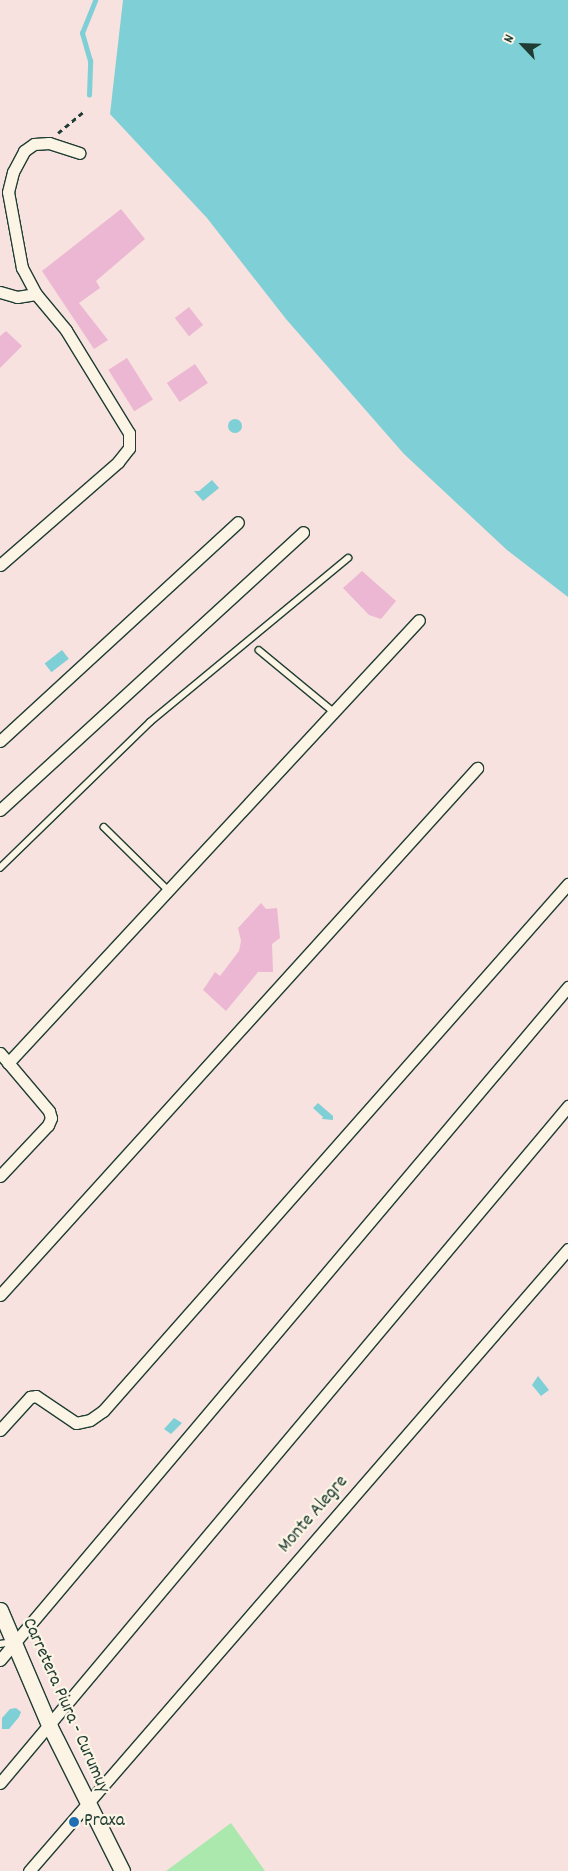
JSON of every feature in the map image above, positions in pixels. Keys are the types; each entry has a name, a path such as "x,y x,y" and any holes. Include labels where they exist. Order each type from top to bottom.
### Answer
{"main road":[{"name":"Carretera Piura - Curumuy","path":"0,1610 50,1727 86,1804 122,1871"}],"street":[{"path":"0,565 118,462 129,448 129,433 66,330 36,294 22,268 8,192 13,172 24,151 34,144 50,143 79,153"},
{"path":"0,292 17,297 36,294"},
{"path":"0,741 238,522"},
{"path":"0,810 303,532"},
{"path":"8,1063 419,620"},
{"path":"0,1294 478,768"},
{"path":"0,1430 30,1398 36,1396 76,1423 90,1420 103,1411 568,884"},
{"path":"0,1660 568,988"},
{"path":"0,1053 49,1110 51,1118 48,1125 0,1176"},
{"path":"0,1783 50,1727 568,1106"},
{"name":"Monte Alegre","path":"29,1871 568,1249"}],"lane":[{"path":"0,868 150,722 348,558"},
{"path":"258,650 334,712"},
{"path":"104,827 168,890"},
{"path":"0,1644 15,1642"}],"path":[{"path":"50,143 84,111"}],"green space":[{"path":"231,1823 265,1871 166,1871"}],"water":[{"path":"123,0 568,0 568,597 507,550 404,454 286,319 207,218 110,114"},
{"path":"232,419 238,419 242,426 238,433 232,433 228,429 228,423"},
{"path":"212,480 219,488 203,501 194,491 199,491"},
{"path":"62,650 69,659 51,672 45,664"},
{"path":"318,1103 333,1116 333,1120 322,1119 323,1117 313,1108"},
{"path":"538,1376 549,1390 541,1396 532,1385"},
{"path":"174,1418 182,1423 171,1434 164,1429"},
{"path":"16,1708 21,1712 19,1717 9,1729 2,1729 2,1718 10,1709"}],"building":[{"path":"121,209 145,239 96,281 100,288 79,303 108,340 94,349 42,271"},
{"path":"189,307 203,325 189,336 175,318"},
{"path":"6,331 22,346 0,368 0,336"},
{"path":"127,358 153,400 134,411 108,370"},
{"path":"195,364 208,383 180,402 167,383"},
{"path":"362,571 396,601 381,619 369,615 343,588"},
{"path":"261,903 266,909 277,908 280,938 272,944 273,972 258,972 226,1011 203,990 215,972 220,976 239,951 241,941 238,928"}],"waterway":[{"path":"89,95 90,61 82,33 95,0"}],"place":[{"name":"Praxa","path":"74,1822"}]}
